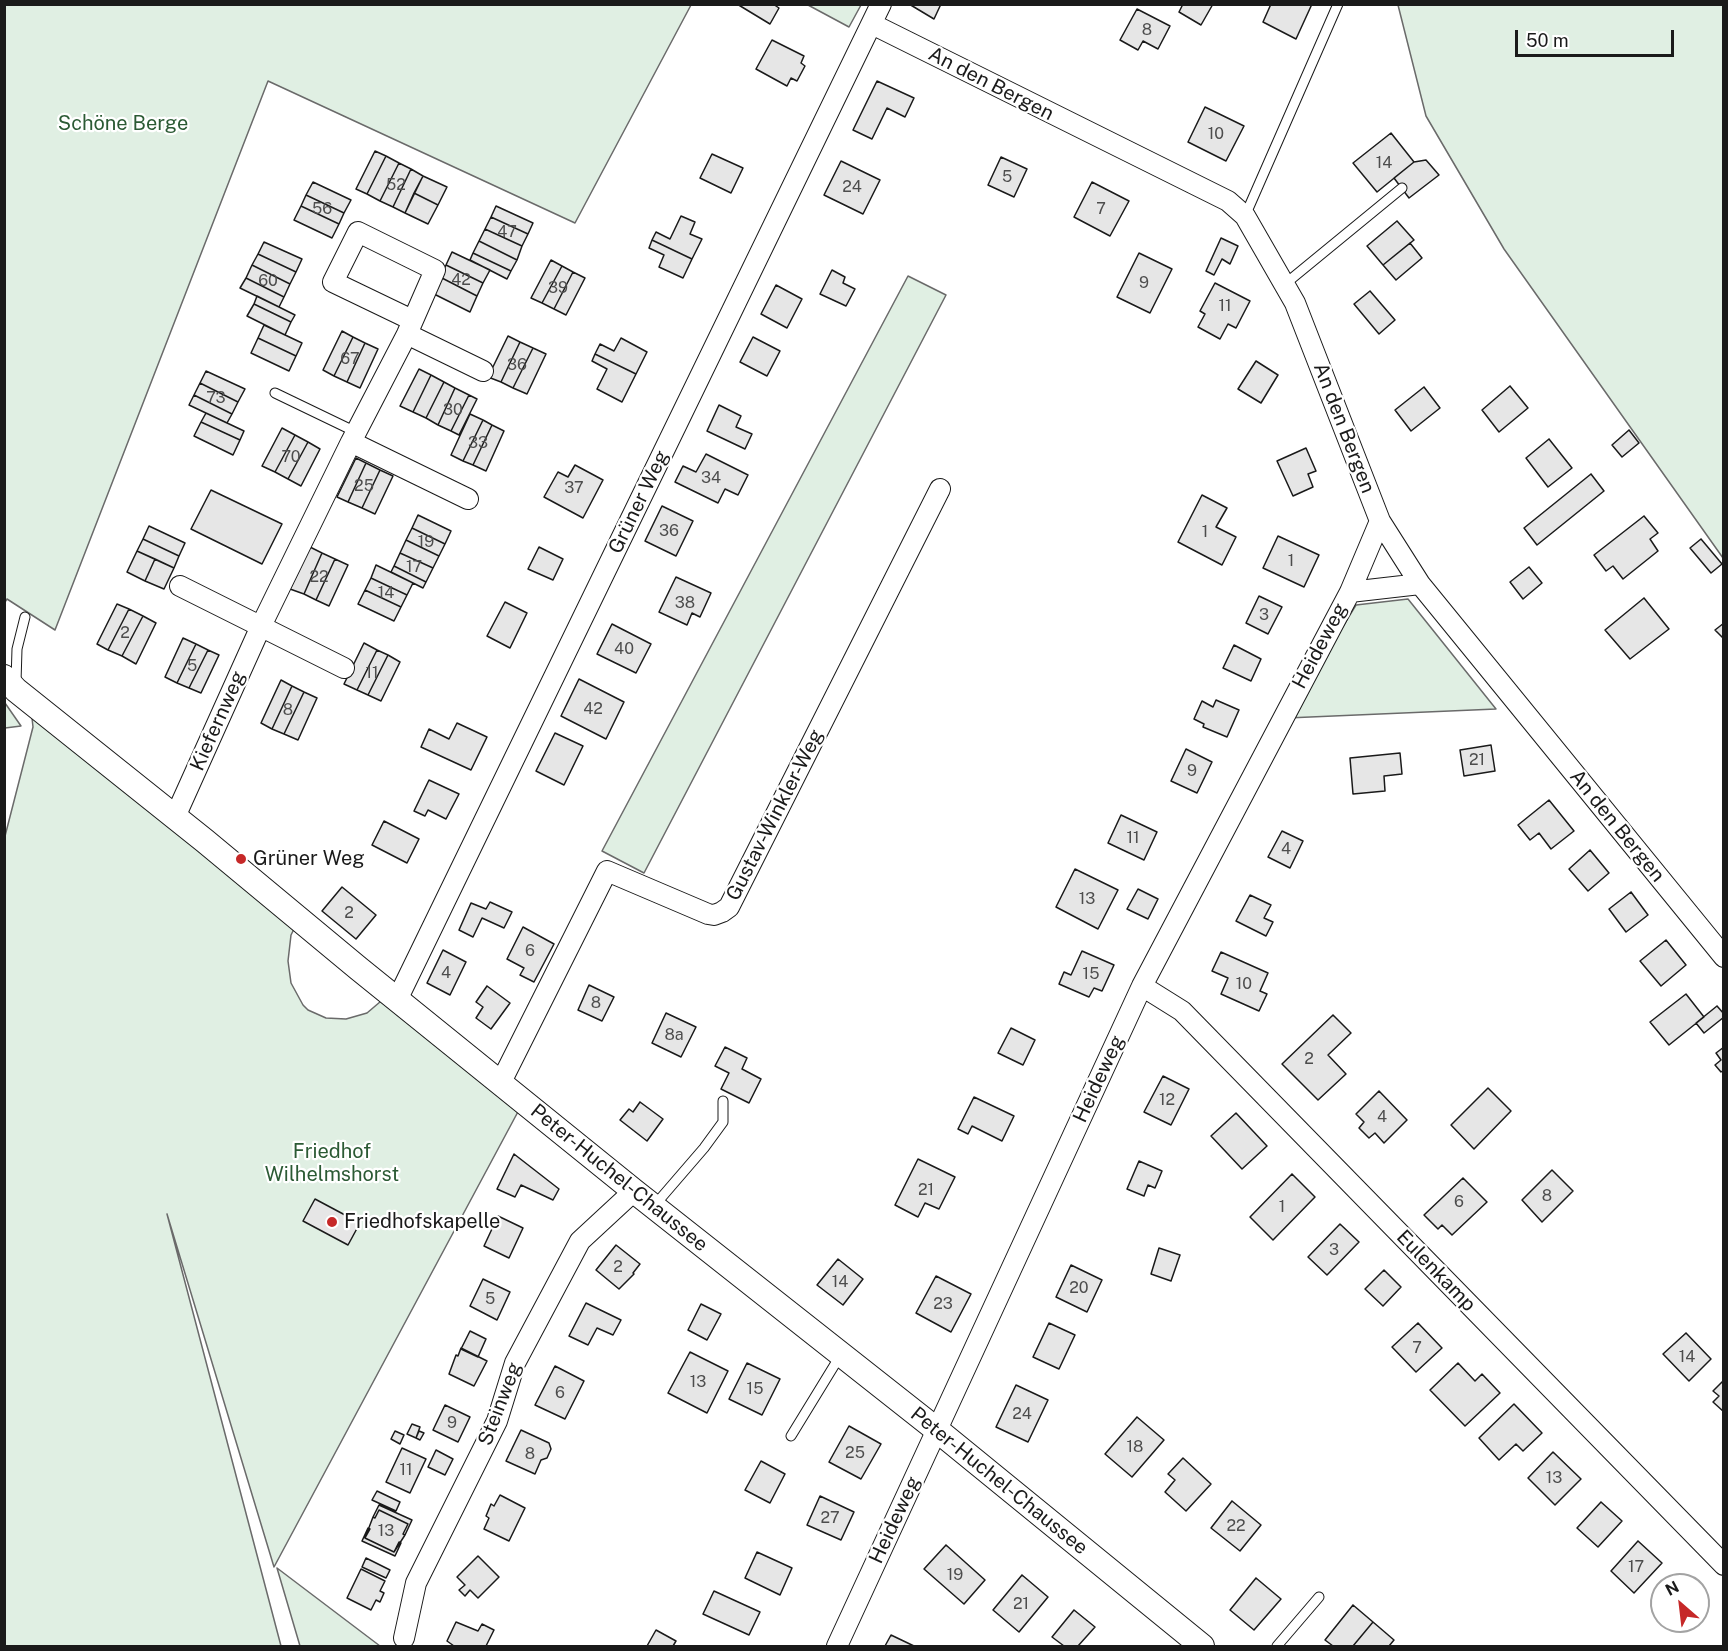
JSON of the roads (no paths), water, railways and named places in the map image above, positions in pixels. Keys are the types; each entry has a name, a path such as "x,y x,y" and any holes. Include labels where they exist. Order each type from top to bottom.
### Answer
{"street":[{"name":"Grüner Weg","path":"397,1000 881,4"},
{"name":"An den Bergen","path":"872,24 1228,201 1245,216 1295,303 1380,521 1420,584 1724,957"},
{"name":"Kiefernweg","path":"175,817 261,626 409,327 435,270 358,232 333,282 409,327 483,371"},
{"path":"354,437 468,499"},
{"name":"Gustav-Winkler-Weg","path":"501,1082 607,871 708,914 714,915 729,907 940,489"},
{"name":"Heideweg","path":"837,1647 1142,986 1350,592 1380,521"},
{"path":"1350,592 1420,584"},
{"path":"180,586 344,668"},
{"name":"Peter-Huchel-Chaussee","path":"8,684 634,1191 937,1430 1202,1647"},
{"name":"Eulenkamp","path":"1142,986 1182,1011 1724,1565"},
{"name":"Steinweg","path":"404,1638 416,1583 497,1421 515,1363 580,1241 634,1191"}],"lane":[{"path":"1245,216 1338,4"},
{"path":"1285,285 1402,188"},
{"path":"275,393 354,437"},
{"path":"8,684 25,618"},
{"path":"654,1206 704,1149 723,1122 723,1101"},
{"path":"791,1436 842,1354"},
{"path":"1277,1647 1319,1597"}],"place":[{"name":"Grüner Weg","path":"241,859"},
{"name":"Friedhofskapelle","path":"332,1222"}],"park label":[{"name":"Schöne Berge","path":"123,124"},
{"name":"Friedhof Wilhelmshorst","path":"332,1164"}]}
